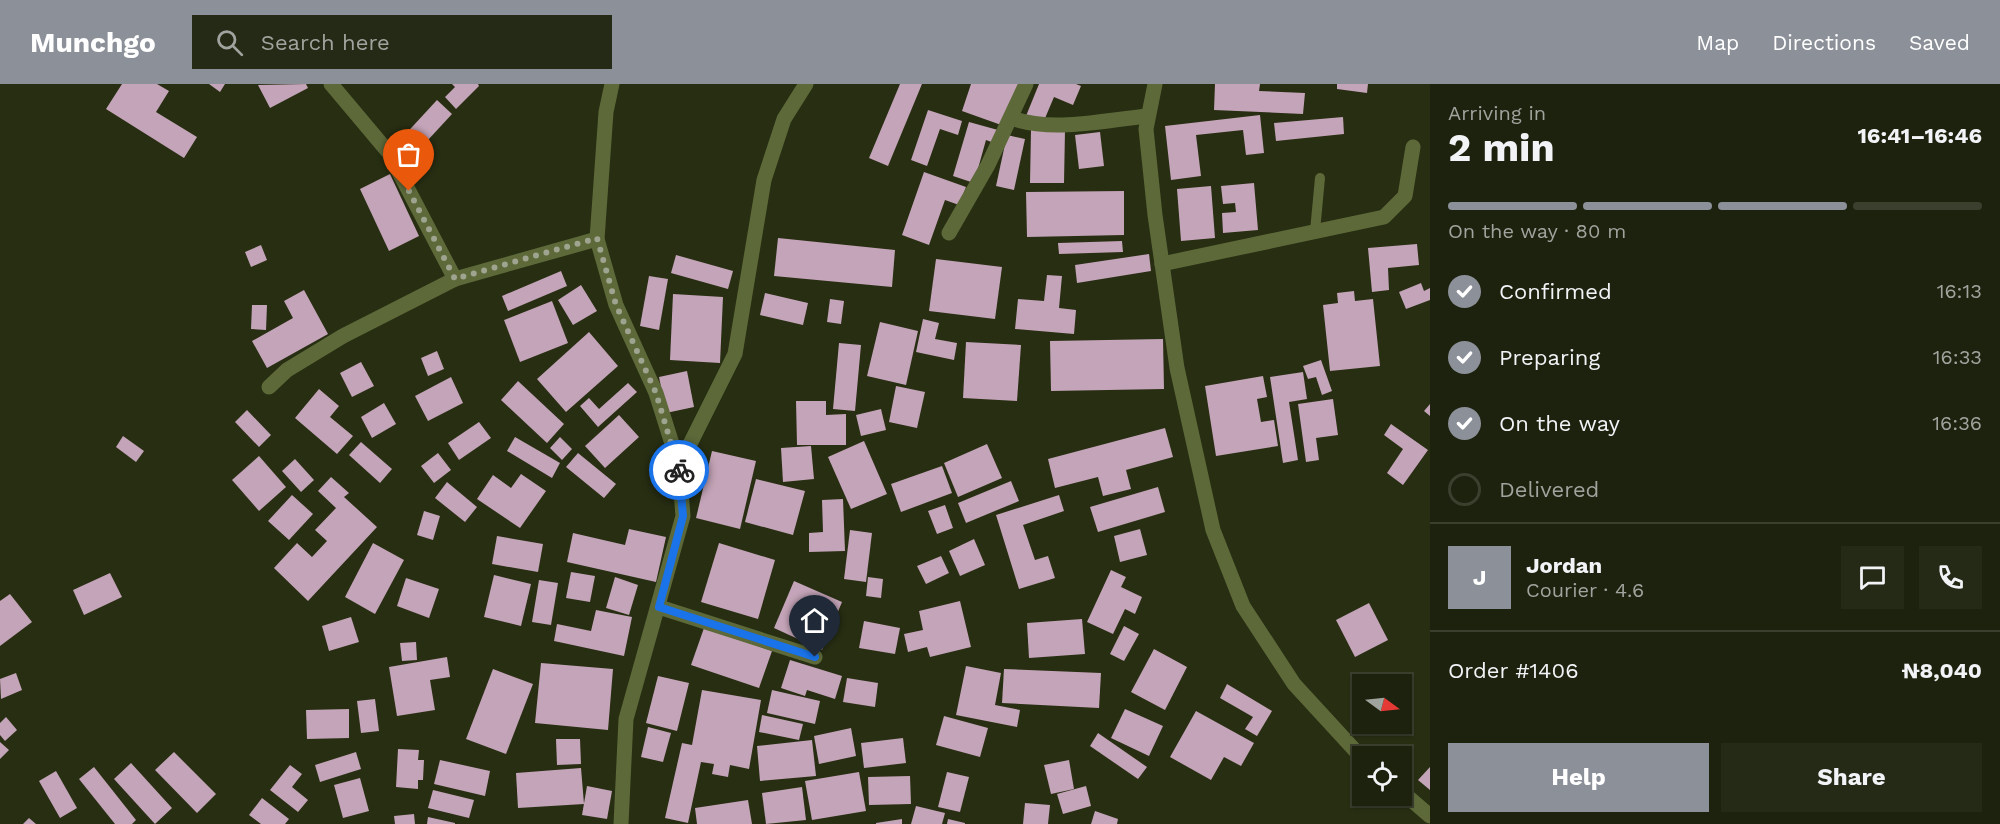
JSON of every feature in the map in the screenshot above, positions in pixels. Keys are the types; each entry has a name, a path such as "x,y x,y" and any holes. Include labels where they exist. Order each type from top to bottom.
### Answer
{"street":[{"path":"332,84 389,153 455,279"},
{"path":"612,84 606,112 597,238 616,305 656,393 679,466 683,516 627,719 621,824"},
{"path":"679,466 735,354 764,180 784,119 806,84"},
{"path":"949,233 988,165 1026,84"},
{"path":"1155,84 1146,129 1162,264 1177,368 1213,530 1243,606 1294,684 1352,747"},
{"path":"1011,118 1031,125 1050,125 1148,116"},
{"path":"1162,264 1384,218 1405,196 1413,147"},
{"path":"269,387 287,369 343,336 455,279 597,238"},
{"path":"659,607 815,657"},
{"path":"1412,800 1430,816"}],"lane":[{"path":"1315,231 1320,177"}],"building":[{"path":"122,84 157,84 169,91 156,112 197,137 184,158 106,109"},
{"path":"209,84 225,84 220,92"},
{"path":"306,84 308,88 270,108 258,85"},
{"path":"452,84 478,84 479,86 456,109 445,97 455,87"},
{"path":"900,84 922,84 888,166 869,158"},
{"path":"971,84 1019,84 1004,126 962,111"},
{"path":"1039,84 1081,86 1073,105 1054,97 1043,123 1026,116"},
{"path":"1215,84 1260,84 1259,91 1305,93 1303,114 1214,110"},
{"path":"1337,84 1368,84 1367,93 1337,89"},
{"path":"437,100 452,114 416,153 401,139"},
{"path":"928,110 962,121 958,135 940,129 927,166 911,160"},
{"path":"1260,115 1264,153 1246,155 1243,130 1196,135 1201,176 1171,180 1165,126"},
{"path":"1343,117 1344,134 1276,141 1274,123"},
{"path":"969,122 998,130 994,143 986,140 974,183 953,176"},
{"path":"1031,130 1065,130 1064,183 1030,183"},
{"path":"1100,132 1104,166 1079,169 1075,135"},
{"path":"1007,135 1025,139 1014,190 996,186"},
{"path":"924,172 966,187 959,205 945,200 929,245 902,235"},
{"path":"390,174 419,236 389,251 360,189"},
{"path":"1254,183 1258,230 1223,233 1222,213 1236,212 1235,203 1223,204 1221,186"},
{"path":"1211,186 1215,238 1181,241 1177,189"},
{"path":"1124,191 1124,235 1027,237 1026,192"},
{"path":"778,238 895,250 892,287 774,276"},
{"path":"1122,241 1123,252 1059,254 1058,243"},
{"path":"1417,244 1419,265 1388,268 1389,290 1372,292 1368,248"},
{"path":"261,245 267,260 251,267 245,252"},
{"path":"1149,254 1151,271 1077,283 1075,265"},
{"path":"676,255 733,271 728,289 671,273"},
{"path":"936,259 1002,267 995,319 929,311"},
{"path":"561,271 567,286 508,311 502,296"},
{"path":"1047,275 1062,276 1059,308 1076,310 1074,334 1015,329 1018,299 1044,301"},
{"path":"649,276 668,279 659,330 640,326"},
{"path":"1421,283 1424,291 1430,288 1430,300 1406,309 1399,292"},
{"path":"581,285 597,311 573,325 558,300"},
{"path":"304,290 328,334 267,368 252,341 293,318 284,301"},
{"path":"1354,291 1355,301 1373,299 1380,366 1330,371 1323,305 1338,303 1337,293"},
{"path":"765,293 808,303 803,325 760,315"},
{"path":"673,294 723,297 720,363 670,360"},
{"path":"830,299 844,301 841,324 827,322"},
{"path":"552,301 568,343 520,362 504,320"},
{"path":"252,305 267,305 266,330 251,329"},
{"path":"923,319 939,323 935,339 957,343 954,360 916,352"},
{"path":"880,322 918,331 906,385 867,376"},
{"path":"589,332 618,366 566,412 537,379"},
{"path":"1163,339 1164,389 1051,391 1050,341"},
{"path":"966,342 1021,345 1017,401 963,398"},
{"path":"839,343 861,345 855,411 833,409"},
{"path":"437,351 444,369 428,376 421,358"},
{"path":"1321,360 1332,391 1322,395 1316,377 1308,379 1303,366"},
{"path":"361,362 374,386 352,397 340,373"},
{"path":"687,371 694,407 666,413 659,377"},
{"path":"1303,372 1307,399 1289,402 1298,460 1283,463 1270,377"},
{"path":"1263,376 1267,397 1257,399 1261,422 1274,420 1278,446 1216,456 1205,386"},
{"path":"451,377 463,403 428,421 415,396"},
{"path":"518,381 564,424 547,443 501,400"},
{"path":"628,383 637,392 598,427 580,406 589,398 599,409"},
{"path":"896,386 925,392 917,428 889,422"},
{"path":"319,389 339,406 330,417 353,436 337,454 295,418"},
{"path":"1333,399 1338,435 1316,438 1319,460 1306,462 1298,404"},
{"path":"796,401 826,401 826,415 846,414 846,445 797,445"},
{"path":"384,403 396,424 372,438 361,417"},
{"path":"1430,404 1430,416 1424,411"},
{"path":"881,409 886,430 861,436 856,415"},
{"path":"247,410 271,435 259,447 235,422"},
{"path":"619,415 639,437 605,468 585,446"},
{"path":"479,422 491,438 459,460 448,443"},
{"path":"1391,424 1428,450 1403,485 1387,473 1403,449 1384,435"},
{"path":"1165,428 1173,457 1126,470 1131,489 1103,496 1098,477 1055,488 1048,459"},
{"path":"123,436 144,451 136,462 116,447"},
{"path":"515,437 560,463 552,478 507,451"},
{"path":"560,437 572,449 562,460 550,448"},
{"path":"864,441 887,494 851,509 828,457"},
{"path":"361,442 392,469 380,483 349,455"},
{"path":"987,444 1002,478 958,497 944,463"},
{"path":"811,446 814,479 783,482 781,448"},
{"path":"712,451 756,461 740,529 696,518"},
{"path":"438,453 451,470 434,483 421,466"},
{"path":"578,453 616,484 604,498 566,467"},
{"path":"259,456 286,487 259,511 232,480"},
{"path":"295,459 314,480 301,492 282,471"},
{"path":"942,466 952,493 901,512 891,484"},
{"path":"521,474 546,491 520,528 477,499 493,475 511,488"},
{"path":"331,477 349,493 344,497 377,527 308,601 274,568 297,543 312,557 327,541 315,530 336,508 318,491"},
{"path":"756,479 805,491 793,535 745,522"},
{"path":"1011,481 1019,501 966,523 958,503"},
{"path":"447,482 477,507 465,522 435,498"},
{"path":"1158,487 1165,512 1098,532 1090,507"},
{"path":"292,495 313,514 289,540 268,521"},
{"path":"1059,495 1064,511 1023,525 1035,560 1048,556 1055,578 1019,589 996,515"},
{"path":"843,499 845,551 809,552 809,533 823,532 822,500"},
{"path":"945,505 953,528 937,534 928,511"},
{"path":"424,511 440,516 433,540 417,535"},
{"path":"629,529 666,537 656,582 567,562 573,533 625,545"},
{"path":"1140,529 1147,555 1120,562 1114,536"},
{"path":"850,530 872,533 866,582 844,579"},
{"path":"497,536 543,544 538,572 492,564"},
{"path":"974,539 985,565 960,576 949,551"},
{"path":"373,543 404,560 375,614 345,597"},
{"path":"719,543 775,560 758,619 701,602"},
{"path":"941,556 949,573 926,584 917,566"},
{"path":"1111,570 1126,577 1121,587 1142,597 1135,614 1125,609 1113,634 1087,622"},
{"path":"571,572 595,576 590,602 566,598"},
{"path":"110,573 122,597 84,615 73,590"},
{"path":"494,575 531,584 521,626 484,617"},
{"path":"615,577 638,585 629,615 606,608"},
{"path":"868,577 883,579 881,598 866,596"},
{"path":"406,578 439,589 429,618 397,606"},
{"path":"539,580 558,583 551,625 532,622"},
{"path":"794,581 842,602 822,650 774,628"},
{"path":"10,594 32,622 0,646 0,601"},
{"path":"960,601 971,647 930,657 927,647 908,652 904,634 923,630 919,611"},
{"path":"1369,603 1388,640 1355,657 1336,620"},
{"path":"596,610 632,617 624,656 554,641 557,624 591,631"},
{"path":"351,617 359,642 329,651 322,626"},
{"path":"1082,619 1085,654 1029,658 1027,623"},
{"path":"864,621 900,628 895,654 859,648"},
{"path":"1124,626 1139,634 1124,661 1110,654"},
{"path":"704,628 772,651 759,688 691,665"},
{"path":"416,642 417,660 402,661 400,643"},
{"path":"1154,649 1187,667 1165,710 1131,692"},
{"path":"447,657 450,677 430,680 435,710 397,716 389,667"},
{"path":"790,660 842,676 835,699 807,690 805,696 781,688"},
{"path":"541,663 613,669 608,730 535,723"},
{"path":"966,666 1001,673 995,705 1020,710 1017,727 956,715"},
{"path":"493,669 533,684 506,754 466,739"},
{"path":"1004,669 1101,673 1099,708 1002,703"},
{"path":"16,673 22,690 1,699 0,679"},
{"path":"658,676 689,683 677,731 646,723"},
{"path":"847,678 878,683 875,707 843,702"},
{"path":"1227,684 1272,711 1257,736 1245,729 1253,717 1220,698"},
{"path":"702,690 761,700 749,769 730,765 728,777 712,774 714,764 701,762 688,823 665,818 682,743 692,745"},
{"path":"772,690 820,701 815,724 767,713"},
{"path":"375,699 379,731 361,733 357,701"},
{"path":"349,709 349,738 307,739 306,710"},
{"path":"1125,709 1163,726 1149,756 1111,738"},
{"path":"1196,711 1254,743 1241,766 1224,757 1211,780 1170,757"},
{"path":"762,715 803,724 799,740 759,732"},
{"path":"944,716 988,728 980,757 936,745"},
{"path":"6,717 17,730 5,741 0,735 0,723"},
{"path":"648,727 671,733 663,762 641,757"},
{"path":"851,728 856,756 819,764 814,736"},
{"path":"1098,733 1147,767 1138,779 1090,746"},
{"path":"903,738 906,763 864,768 861,743"},
{"path":"556,739 580,739 581,764 557,765"},
{"path":"812,740 816,776 760,781 757,746"},
{"path":"0,742 9,750 0,759"},
{"path":"398,749 419,750 418,760 424,760 423,780 418,780 418,789 396,787"},
{"path":"174,752 216,794 197,813 155,770"},
{"path":"356,752 361,769 320,782 315,765"},
{"path":"440,760 490,771 485,796 434,784"},
{"path":"1069,760 1074,789 1051,794 1044,765"},
{"path":"131,763 172,808 155,824 114,779"},
{"path":"290,765 302,774 292,787 308,800 298,812 270,790"},
{"path":"94,767 136,820 132,824 115,824 79,779"},
{"path":"1430,767 1430,790 1418,780"},
{"path":"581,768 584,804 518,808 516,773"},
{"path":"56,771 77,808 60,818 39,781"},
{"path":"859,772 866,811 812,820 805,781"},
{"path":"947,772 969,777 960,812 938,807"},
{"path":"910,776 911,804 869,805 868,777"},
{"path":"360,778 369,811 343,818 334,785"},
{"path":"587,786 612,791 607,819 582,815"},
{"path":"1086,786 1091,806 1063,814 1057,794"},
{"path":"802,787 806,820 766,824 762,793"},
{"path":"433,790 474,800 469,818 428,808"},
{"path":"262,798 289,819 285,824 261,824 249,815"},
{"path":"748,800 752,824 697,824 695,808"},
{"path":"1025,803 1050,805 1048,824 1023,824"},
{"path":"916,806 945,813 942,824 911,824"},
{"path":"1095,811 1118,819 1117,824 1091,824"},
{"path":"414,814 415,824 395,824 394,816"},
{"path":"428,817 455,823 455,824 427,824"},
{"path":"29,818 36,824 23,824"},
{"path":"902,819 902,824 876,824 876,823"},
{"path":"948,819 965,823 965,824 947,824"}],"way so far":[{"path":"409,191 441,247 455,279 597,238 616,305 629,338 656,393 679,470"}],"route":[{"path":"679,470 683,516 659,607 815,657"}]}
